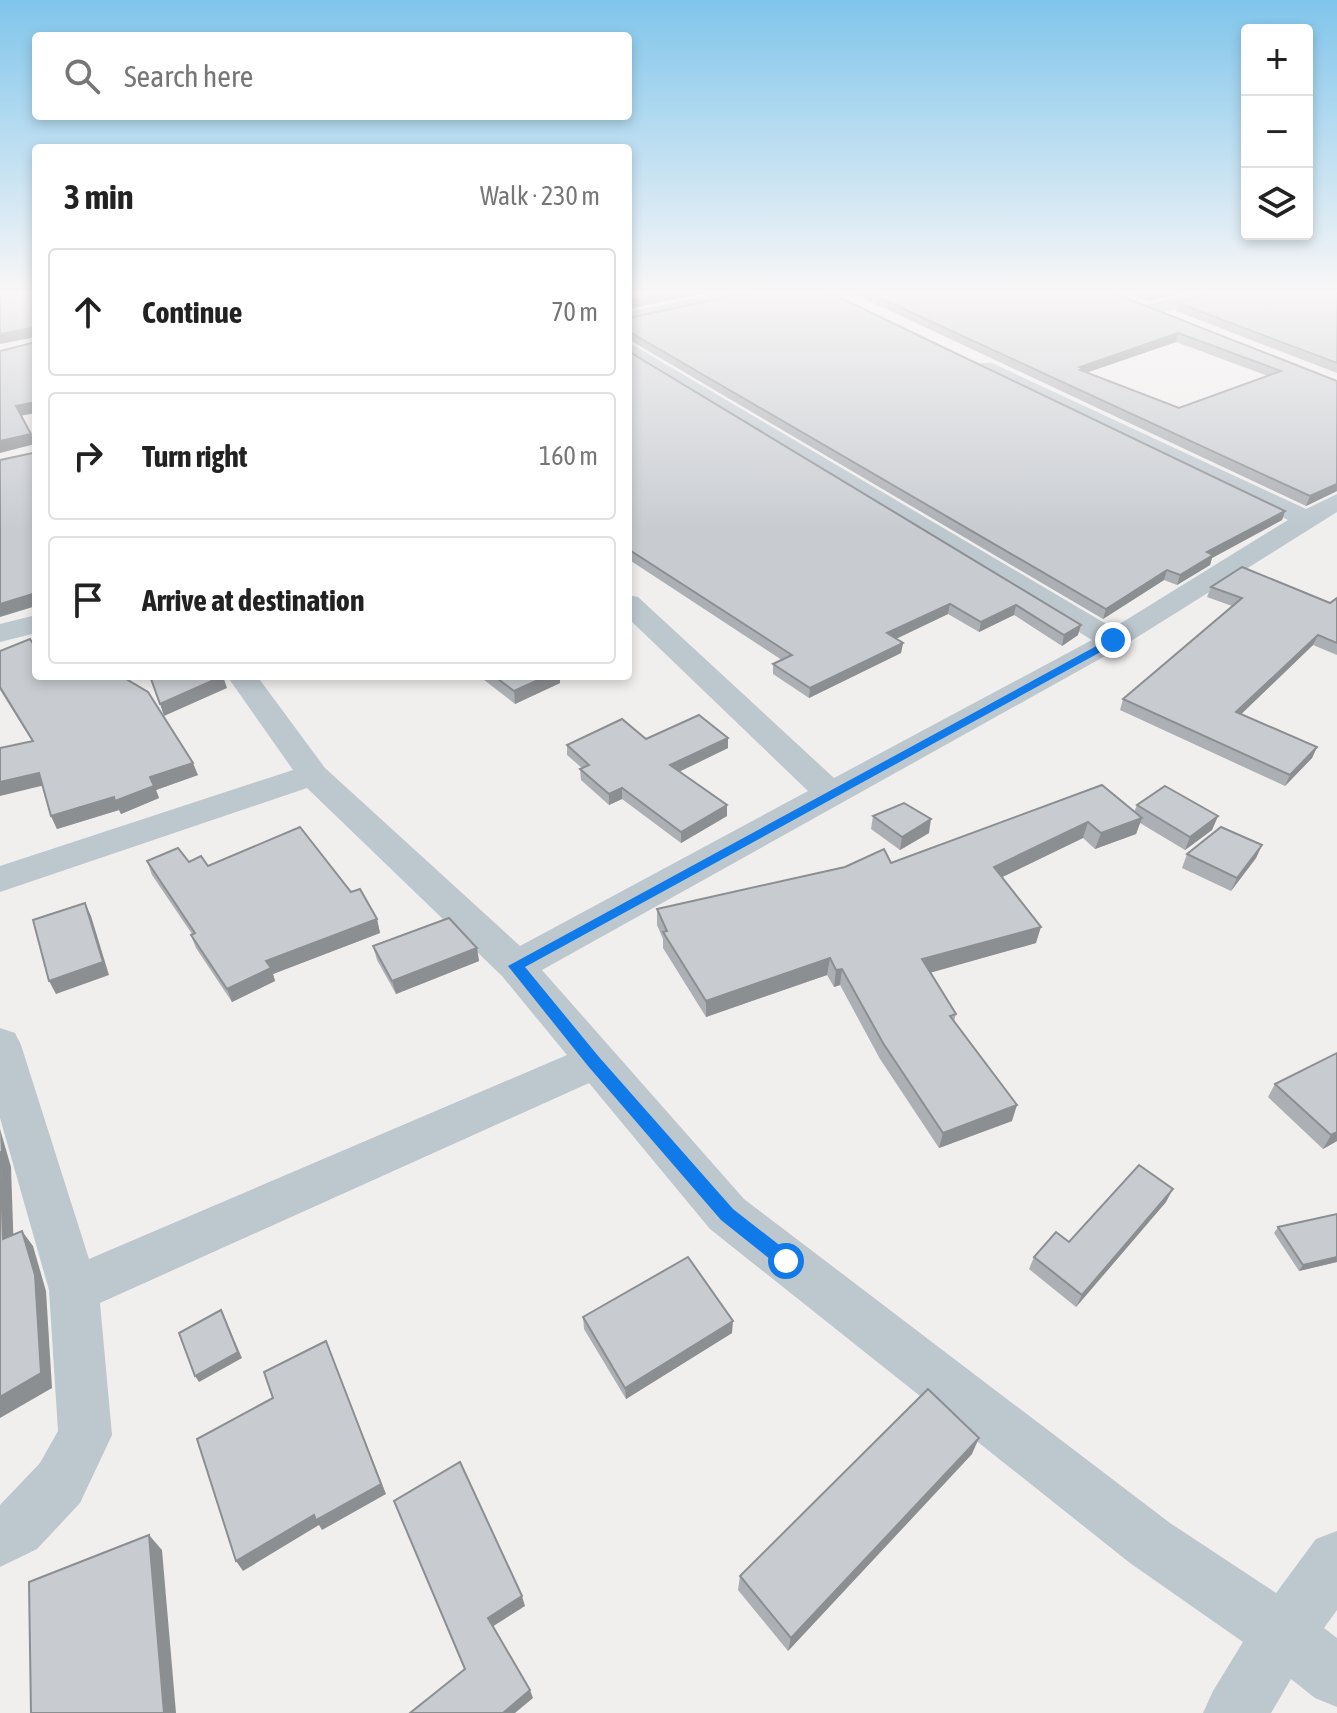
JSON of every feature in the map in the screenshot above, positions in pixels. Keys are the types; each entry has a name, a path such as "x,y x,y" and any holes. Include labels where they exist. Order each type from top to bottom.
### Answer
{"street":[{"path":"666,371 1113,640"},
{"path":"993,371 1306,519"},
{"path":"516,966 1113,640 1337,501"},
{"path":"632,607 830,793"},
{"path":"0,633 32,625"},
{"path":"245,680 313,775 516,966 593,1062 727,1214 1150,1543 1283,1634 1337,1676"},
{"path":"0,879 313,775"},
{"path":"0,1045 74,1290 85,1435 60,1483 17,1529 0,1538"},
{"path":"74,1290 593,1062"},
{"path":"1235,1713 1283,1634 1337,1560"}],"building":[{"path":"0,371 32,371 32,403 16,406 31,434 0,441"},
{"path":"632,371 661,371 1081,625 1064,635 1016,605 981,622 950,604 887,633 903,643 810,688 773,664 792,655 632,552"},
{"path":"697,371 993,371 1285,511 1207,552 1213,555 1180,575 1167,570 1106,609"},
{"path":"1039,371 1082,371 1179,408 1281,371 1311,371 1337,381 1337,484 1310,496"},
{"path":"32,453 32,594 0,604 0,460"},
{"path":"1242,567 1330,603 1337,598 1337,643 1318,635 1236,712 1317,747 1290,775 1123,699 1242,598 1211,587"},
{"path":"30,639 32,680 128,680 148,692 193,763 150,777 154,786 115,801 114,797 51,816 39,773 0,782 0,748 33,741 0,687 0,651"},
{"path":"151,680 214,680 160,704"},
{"path":"499,680 538,680 514,691"},
{"path":"699,715 728,738 670,765 727,805 681,832 622,788 609,794 580,769 589,765 567,745 622,719 646,739"},
{"path":"1102,785 1142,818 1101,833 1088,822 994,867 1041,927 922,959 956,1014 950,1016 1017,1105 943,1133 883,1043 842,969 836,970 830,958 706,1001 663,932 667,931 657,909 845,867 884,849 891,863"},
{"path":"1165,786 1218,816 1190,837 1137,805"},
{"path":"904,803 931,819 902,837 873,816"},
{"path":"300,827 351,892 360,889 377,919 266,961 271,968 227,989 191,935 195,933 147,861 178,848 189,862 201,856 208,866"},
{"path":"1221,827 1262,845 1237,878 1187,854"},
{"path":"85,903 103,962 49,981 33,920"},
{"path":"449,918 477,948 392,981 373,946"},
{"path":"1337,1053 1337,1132 1331,1135 1275,1084"},
{"path":"0,1151 3,1239 22,1231 35,1275 41,1373 0,1397"},
{"path":"1139,1165 1173,1189 1082,1295 1034,1257 1056,1232 1069,1242"},
{"path":"1337,1214 1337,1257 1303,1265 1278,1227"},
{"path":"688,1257 733,1321 625,1388 583,1317"},
{"path":"221,1310 238,1352 195,1376 179,1333"},
{"path":"326,1341 381,1484 316,1520 314,1515 236,1561 197,1439 273,1398 264,1372"},
{"path":"928,1389 979,1438 791,1638 740,1576"},
{"path":"460,1462 522,1596 488,1618 530,1690 503,1713 410,1713 465,1669 394,1501"},
{"path":"149,1535 164,1713 31,1713 29,1582"}],"route":[{"path":"786,1261 727,1214 593,1062 516,966 1113,640"}]}
